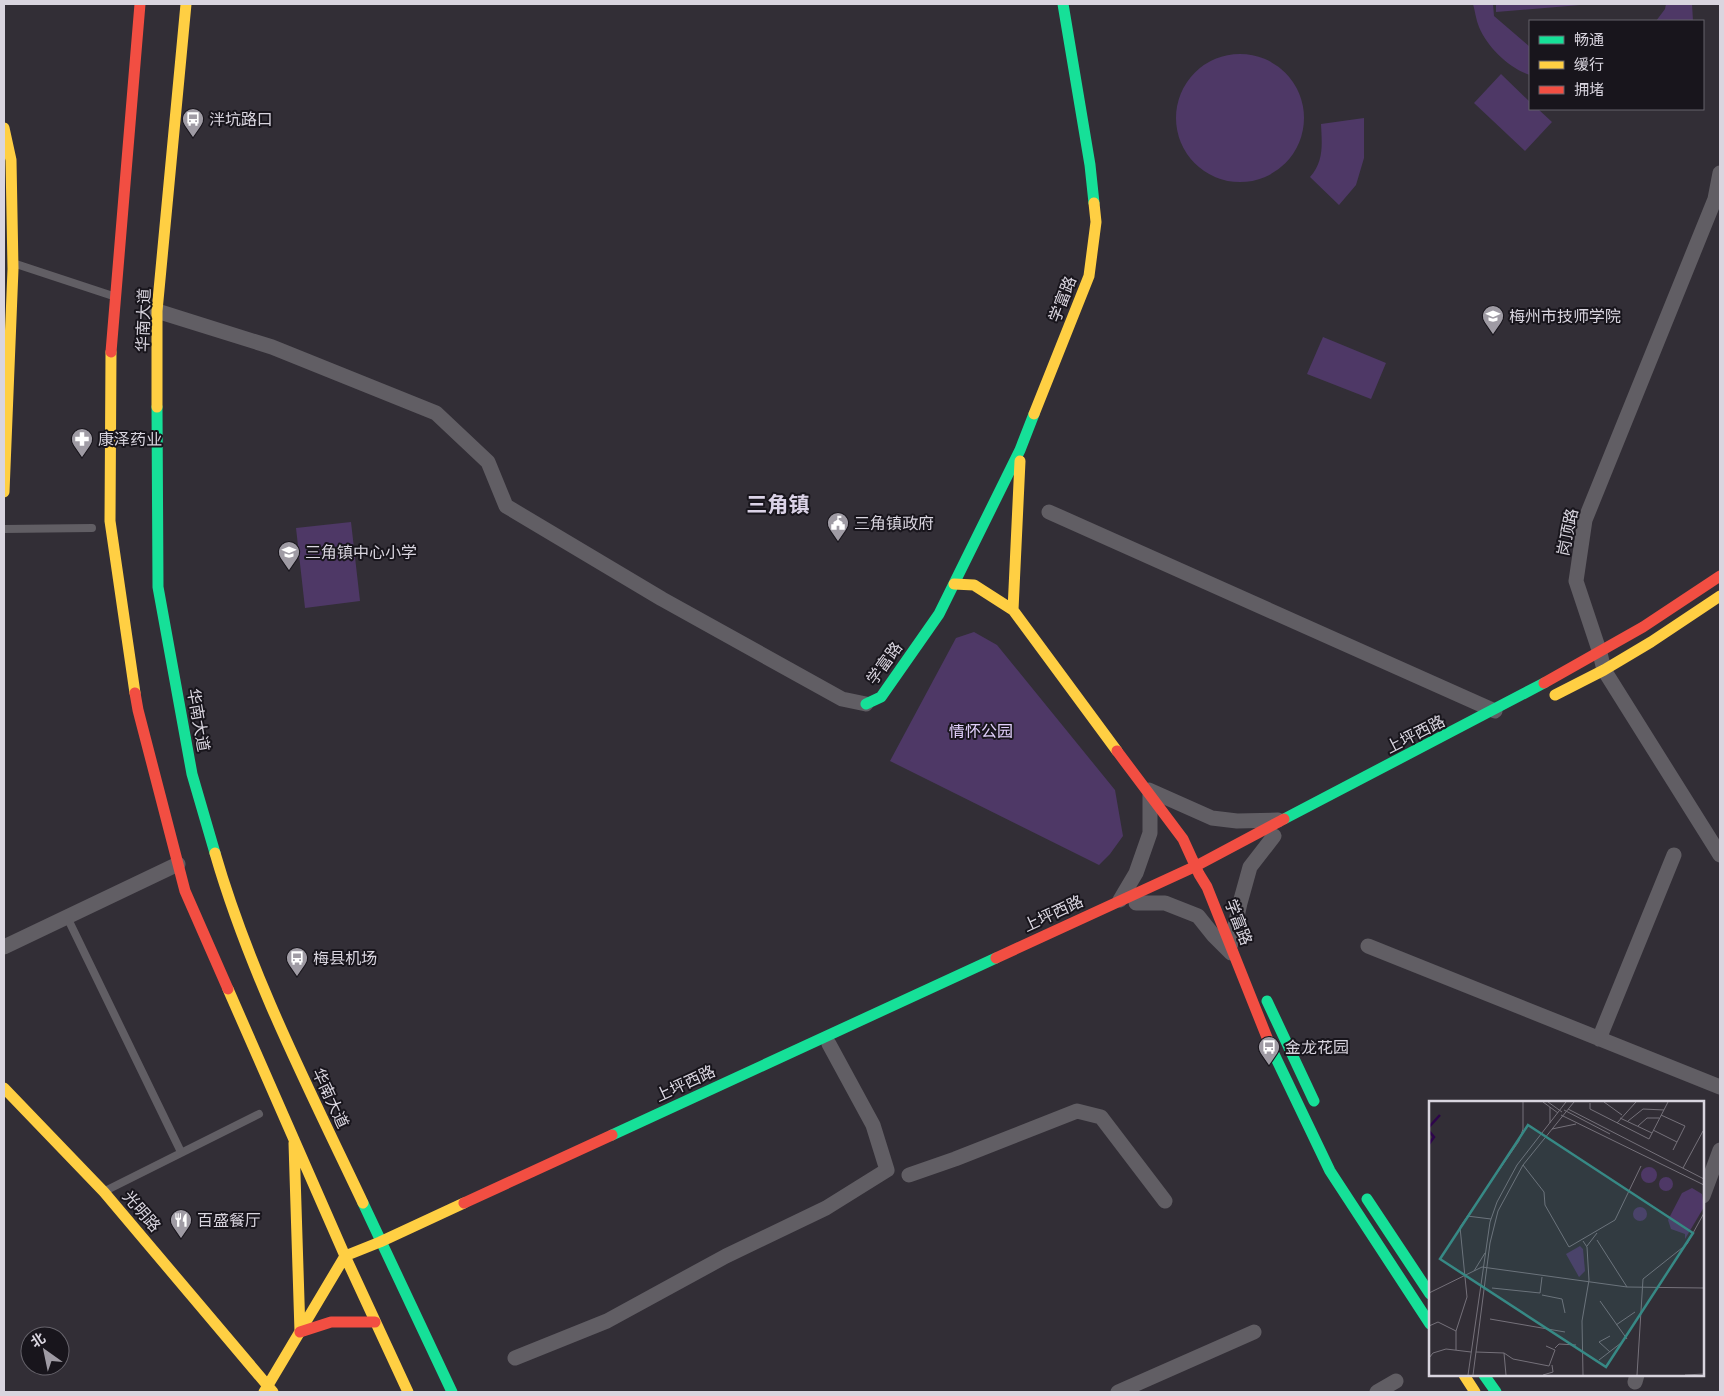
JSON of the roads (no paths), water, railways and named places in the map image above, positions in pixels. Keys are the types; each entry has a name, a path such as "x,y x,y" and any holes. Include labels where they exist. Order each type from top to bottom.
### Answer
{"street":[{"name":"华南大道","path":"140,4 111,338 110,522 138,710 184,891 276,1087 294,1137 345,1256 408,1392"},
{"name":"华南大道","path":"186,4 157,311 158,587 192,774 228,898 299,1077 452,1392"},
{"name":"学富路","path":"866,704 881,697 939,614 1020,450 1089,276 1096,222 1090,165 1063,4"},
{"path":"4,128 11,160 13,268 4,492"},
{"name":"岗顶路","path":"1720,173 1715,199 1585,520 1576,581 1604,670 1720,854"},
{"path":"157,311 272,347 436,413 488,462 506,506 662,599 774,661 842,698 866,704"},
{"path":"1013,610 1020,450"},
{"path":"1049,512 1495,711"},
{"name":"上坪西路","path":"382,1246 1136,903 1202,868 1284,820 1495,711 1600,653 1720,576"},
{"name":"学富路","path":"954,584 974,585 1013,610 1183,839 1202,868 1251,966"},
{"path":"1544,700 1604,670 1651,642 1720,596"},
{"path":"1120,900 1136,872 1150,833 1148,792 1212,818 1236,821 1284,820"},
{"name":"上坪西路","path":"382,1246 1120,900 1202,868 1274,836 1326,810"},
{"path":"1136,903 1165,903 1198,916 1214,936 1233,950 1240,903 1250,867 1274,836"},
{"path":"1599,1038 1674,855"},
{"path":"4,947 178,864"},
{"name":"学富路","path":"1202,868 1207,887 1267,1039 1330,1171 1429,1322"},
{"path":"1368,946 1720,1088"},
{"path":"1263,993 1318,1110"},
{"path":"516,1358 607,1322 726,1256 826,1208 887,1170 874,1125 829,1044"},
{"name":"光明路","path":"4,1088 104,1192 269,1390"},
{"path":"909,1175 954,1160 1077,1111 1101,1118 1166,1201"},
{"path":"294,1137 300,1332"},
{"path":"1704,1193 1720,1150"},
{"path":"1360,1188 1429,1292"},
{"path":"269,1390 300,1332 345,1256 382,1246"},
{"path":"300,1332 331,1322 375,1322"},
{"path":"1118,1392 1254,1332"},
{"path":"1465,1376 1475,1392"},
{"path":"1485,1376 1496,1392"},
{"path":"1377,1392 1396,1381"}],"lane":[{"path":"4,260 114,296"},
{"path":"4,529 92,528"},
{"path":"67,917 181,1152"},
{"path":"104,1192 259,1114"}],"place":[{"name":"泮坑路口","path":"193,138"},
{"name":"梅州市技师学院","path":"1493,335"},
{"name":"康泽药业","path":"82,458"},
{"name":"三角镇政府","path":"838,542"},
{"name":"三角镇中心小学","path":"289,571"},
{"name":"梅县机场","path":"297,977"},
{"name":"金龙花园","path":"1269,1066"},
{"name":"百盛餐厅","path":"181,1239"}],"district":[{"name":"三角镇","path":"778,504"}],"park label":[{"name":"情怀公园","path":"981,731"}]}
